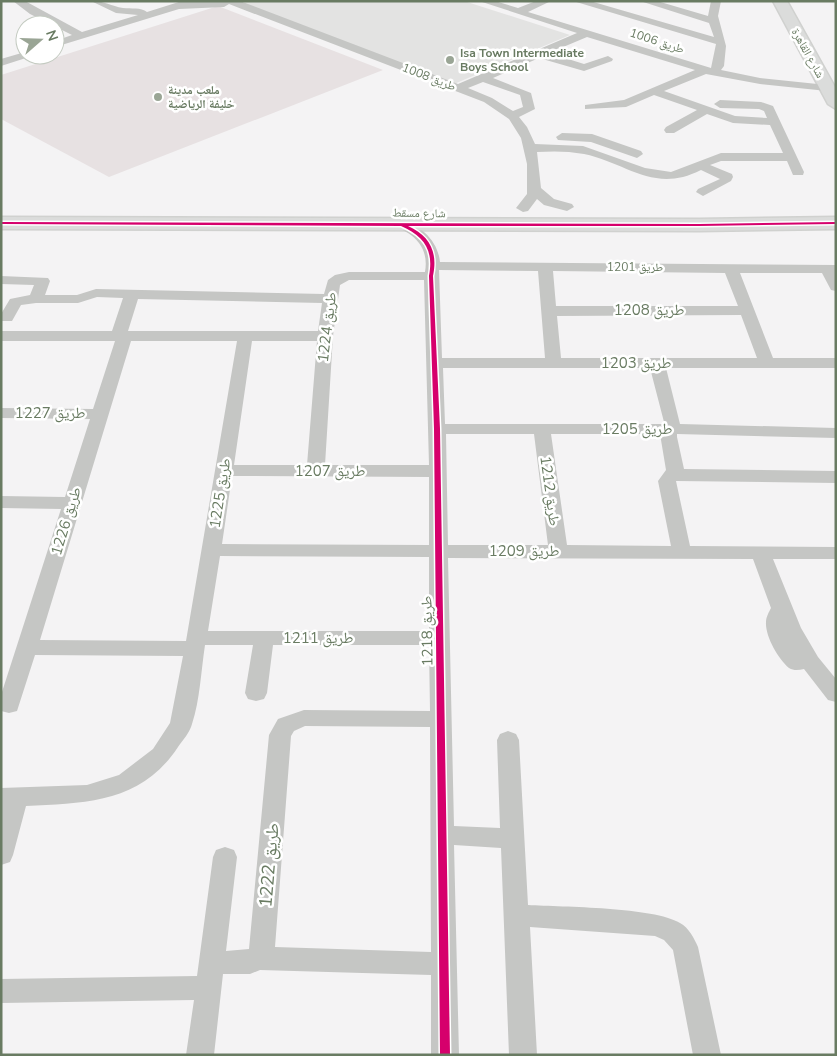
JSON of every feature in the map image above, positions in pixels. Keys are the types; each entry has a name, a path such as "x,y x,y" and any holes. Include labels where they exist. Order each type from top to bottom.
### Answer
{"street":[{"path":"19,1 67,35"},
{"path":"96,1 120,15"},
{"path":"67,35 120,15 192,1"},
{"name":"طريق 1006","path":"484,1 704,70 832,95"},
{"path":"518,12 546,1"},
{"path":"578,1 720,42"},
{"path":"616,12 641,1"},
{"path":"645,1 714,21"},
{"path":"704,70 717,60 721,51 712,11 716,1"},
{"name":"شارع القاهرة","path":"780,1 832,95"},
{"name":"طريق 1008","path":"175,4 229,3 459,88 488,100 514,115"},
{"name":"طريق 1008","path":"229,3 268,17"},
{"path":"67,35 175,4"},
{"path":"34,12 37,15"},
{"path":"459,88 587,33"},
{"path":"1,56 15,51"},
{"path":"539,54 584,68 608,60"},
{"path":"1,63 15,58"},
{"path":"589,107 620,105 718,66 717,60"},
{"path":"483,78 525,93 529,109 514,115 523,126 530,148 534,189 532,199 523,208"},
{"path":"653,91 738,120 776,122"},
{"path":"720,104 769,109 798,172"},
{"path":"670,130 706,110"},
{"path":"548,137 589,138 637,154"},
{"path":"598,154 614,146"},
{"path":"530,148 574,148 663,176 679,175 710,160 726,157 791,157"},
{"path":"700,165 727,177 725,181 703,192"},
{"path":"534,189 549,202 566,207"},
{"name":"شارع مسقط","path":"1,208 836,208"},
{"name":"شارع مسقط","path":"1,223 450,225 836,223"},
{"path":"401,224 421,234 432,263"},
{"path":"432,263 436,234 450,225"},
{"name":"طريق 1201","path":"432,263 545,267 831,269"},
{"name":"طريق 1224","path":"316,470 325,336 329,299 333,283 344,277 432,263"},
{"name":"طريق 1218","path":"432,263 441,638 445,1055"},
{"path":"545,267 553,363"},
{"path":"731,268 766,363"},
{"path":"831,269 836,287"},
{"path":"1,280 42,281 44,283 38,298"},
{"path":"7,318 15,302 38,298 78,299 96,293 329,299"},
{"name":"طريق 1226","path":"9,704 100,414 132,294"},
{"name":"طريق 1208","path":"550,310 748,310"},
{"path":"1,336 325,336"},
{"name":"طريق 1225","path":"9,797 86,794 127,782 161,754 181,725 194,643 212,550 245,337"},
{"path":"657,362 672,422 668,437 675,468 674,474 667,481 682,552"},
{"name":"طريق 1203","path":"435,364 836,363"},
{"name":"طريق 1227","path":"1,413 100,414"},
{"name":"طريق 1205","path":"437,428 542,430 670,429 836,433"},
{"name":"طريق 1212","path":"542,430 558,552"},
{"name":"طريق 1207","path":"224,470 436,471"},
{"path":"674,474 836,476"},
{"path":"1,502 72,503"},
{"name":"طريق 1209","path":"212,550 836,553"},
{"path":"762,553 781,608 802,652 836,694"},
{"path":"781,608 774,620 778,636 792,657 836,710"},
{"path":"256,693 264,638"},
{"name":"طريق 1211","path":"194,643 264,638 441,638"},
{"path":"27,647 194,643"},
{"name":"طريق 1222","path":"259,958 262,952 280,735 286,725 304,718 441,719"},
{"path":"508,740 522,1055"},
{"path":"1,855 9,797"},
{"path":"442,836 512,838"},
{"path":"200,1055 225,857"},
{"path":"516,915 655,925 671,930 680,938 685,947 707,1055"},
{"path":"1,991 210,975 259,958 443,964"}],"shaded area":[{"name":"Isa Town Intermediate Boys School","path":"243,1 464,1 570,35 454,84 247,6"},
{"name":"ملعب مدينة خليفة الرياضية","path":"218,6 383,70 109,177 1,119 1,75 32,65 65,65 65,55"}],"cycle path":[{"path":"1,223 699,225 836,223"},
{"path":"401,224 417,232 423,238 428,244 433,259 431,276 437,429 445,1055"}],"place":[{"name":"Isa Town Intermediate Boys School","path":"450,60"},
{"name":"ملعب مدينة خليفة الرياضية","path":"158,97"}]}
